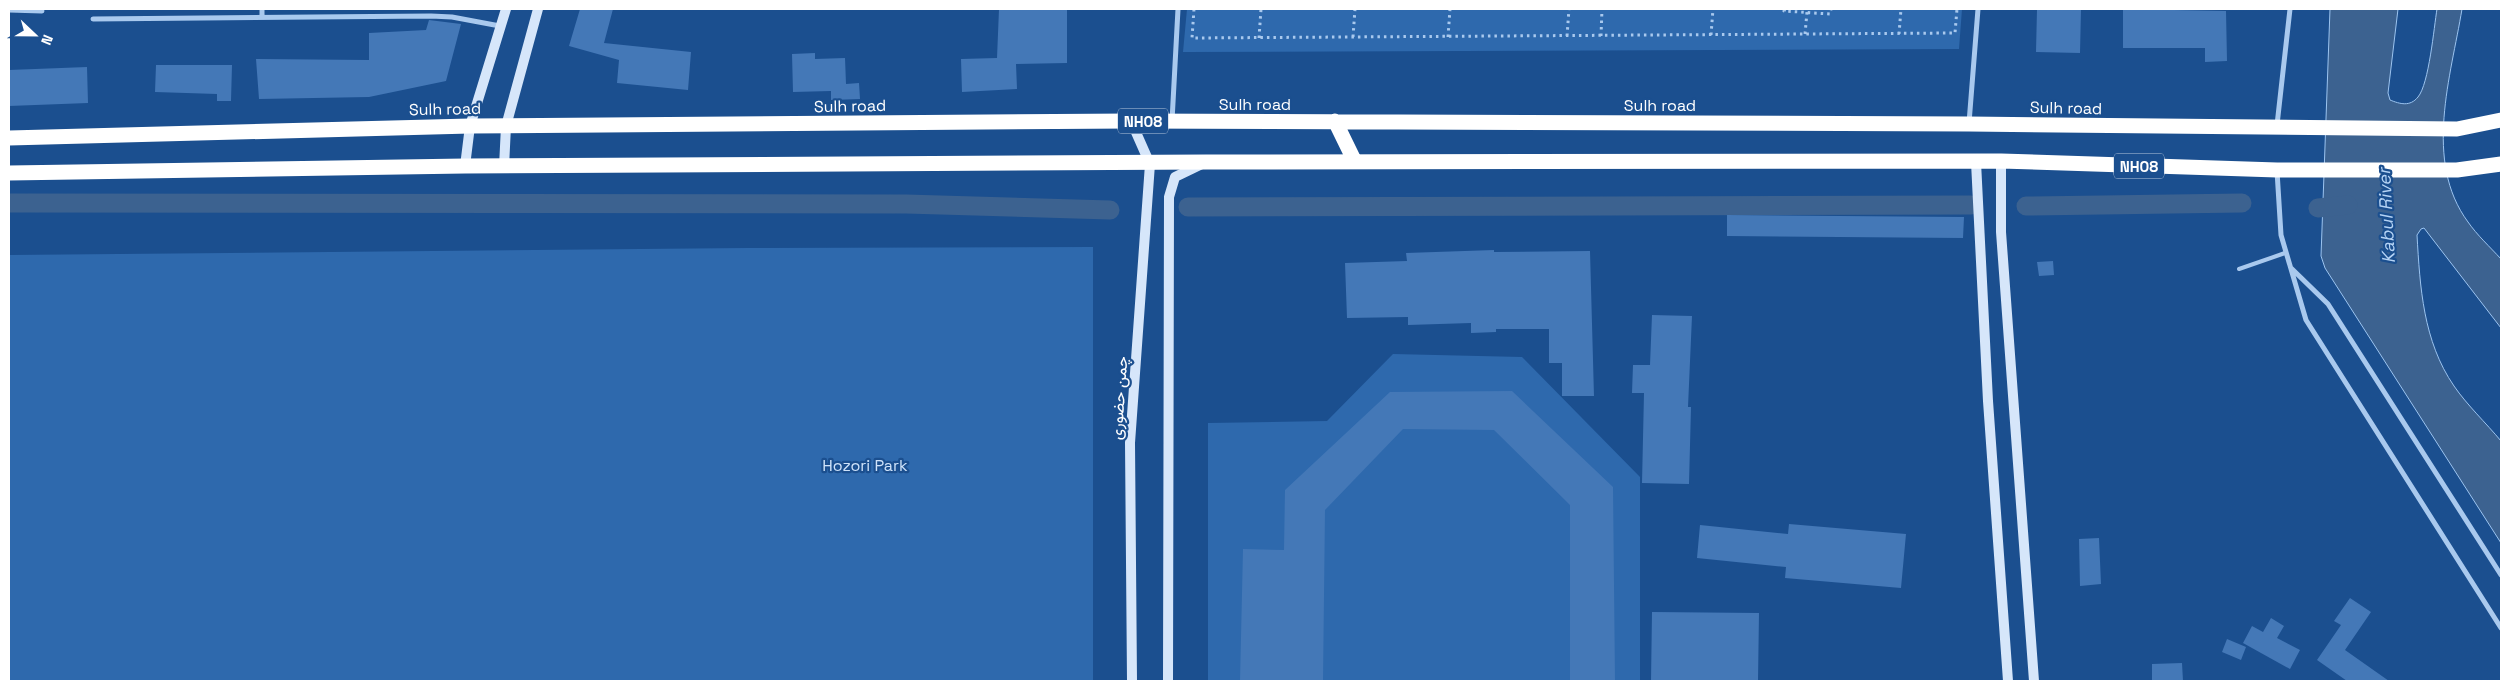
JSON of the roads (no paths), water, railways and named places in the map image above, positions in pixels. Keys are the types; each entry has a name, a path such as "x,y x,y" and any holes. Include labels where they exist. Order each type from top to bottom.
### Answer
{"highway":[{"name":"Sulh road","path":"9,138 470,126 1131,121 1969,124 2458,129 2501,120"},
{"path":"1336,121 1355,162"},
{"name":"NH08","path":"9,173 465,166 1150,164 1207,162 2001,162 2277,170 2457,170 2501,164"}],"main road":[{"path":"465,166 470,126 506,9"},
{"path":"504,167 506,126 538,9"},
{"name":"چمن حضوری","path":"1131,121 1150,164 1130,443 1132,681"},
{"path":"1168,681 1169,197 1175,178 1207,162"},
{"path":"1976,162 1988,401 2008,681"},
{"path":"2001,162 2000,232 2034,681"}],"street":[{"path":"262,9 262,17"},
{"path":"373,9 373,16"},
{"path":"1172,122 1178,9"},
{"path":"1969,124 1978,9"},
{"path":"2277,128 2290,9"},
{"path":"9,10 42,11"},
{"path":"93,19 452,17 500,26"},
{"path":"2277,170 2285,253 2306,320 2501,628"},
{"path":"2291,268 2328,304 2501,575"}],"lane":[{"path":"2239,269 2285,253"}],"water":[{"name":"Kabul River","path":"2330,9 2398,9 2388,93 2390,100 2405,104 2415,100 2422,90 2433,41 2437,9 2462,9 2447,90 2443,145 2447,172 2454,198 2468,222 2501,259 2501,328 2424,228 2417,235 2418,255 2422,294 2429,332 2444,369 2454,386 2501,441 2501,543 2325,268 2321,256"}],"waterway":[{"path":"9,203 906,204 1110,210"},
{"path":"2026,206 2242,203"},
{"path":"1188,207 1971,205"},
{"path":"2318,208 2348,205"}],"park label":[{"name":"Hozori Park","path":"865,465"}]}
